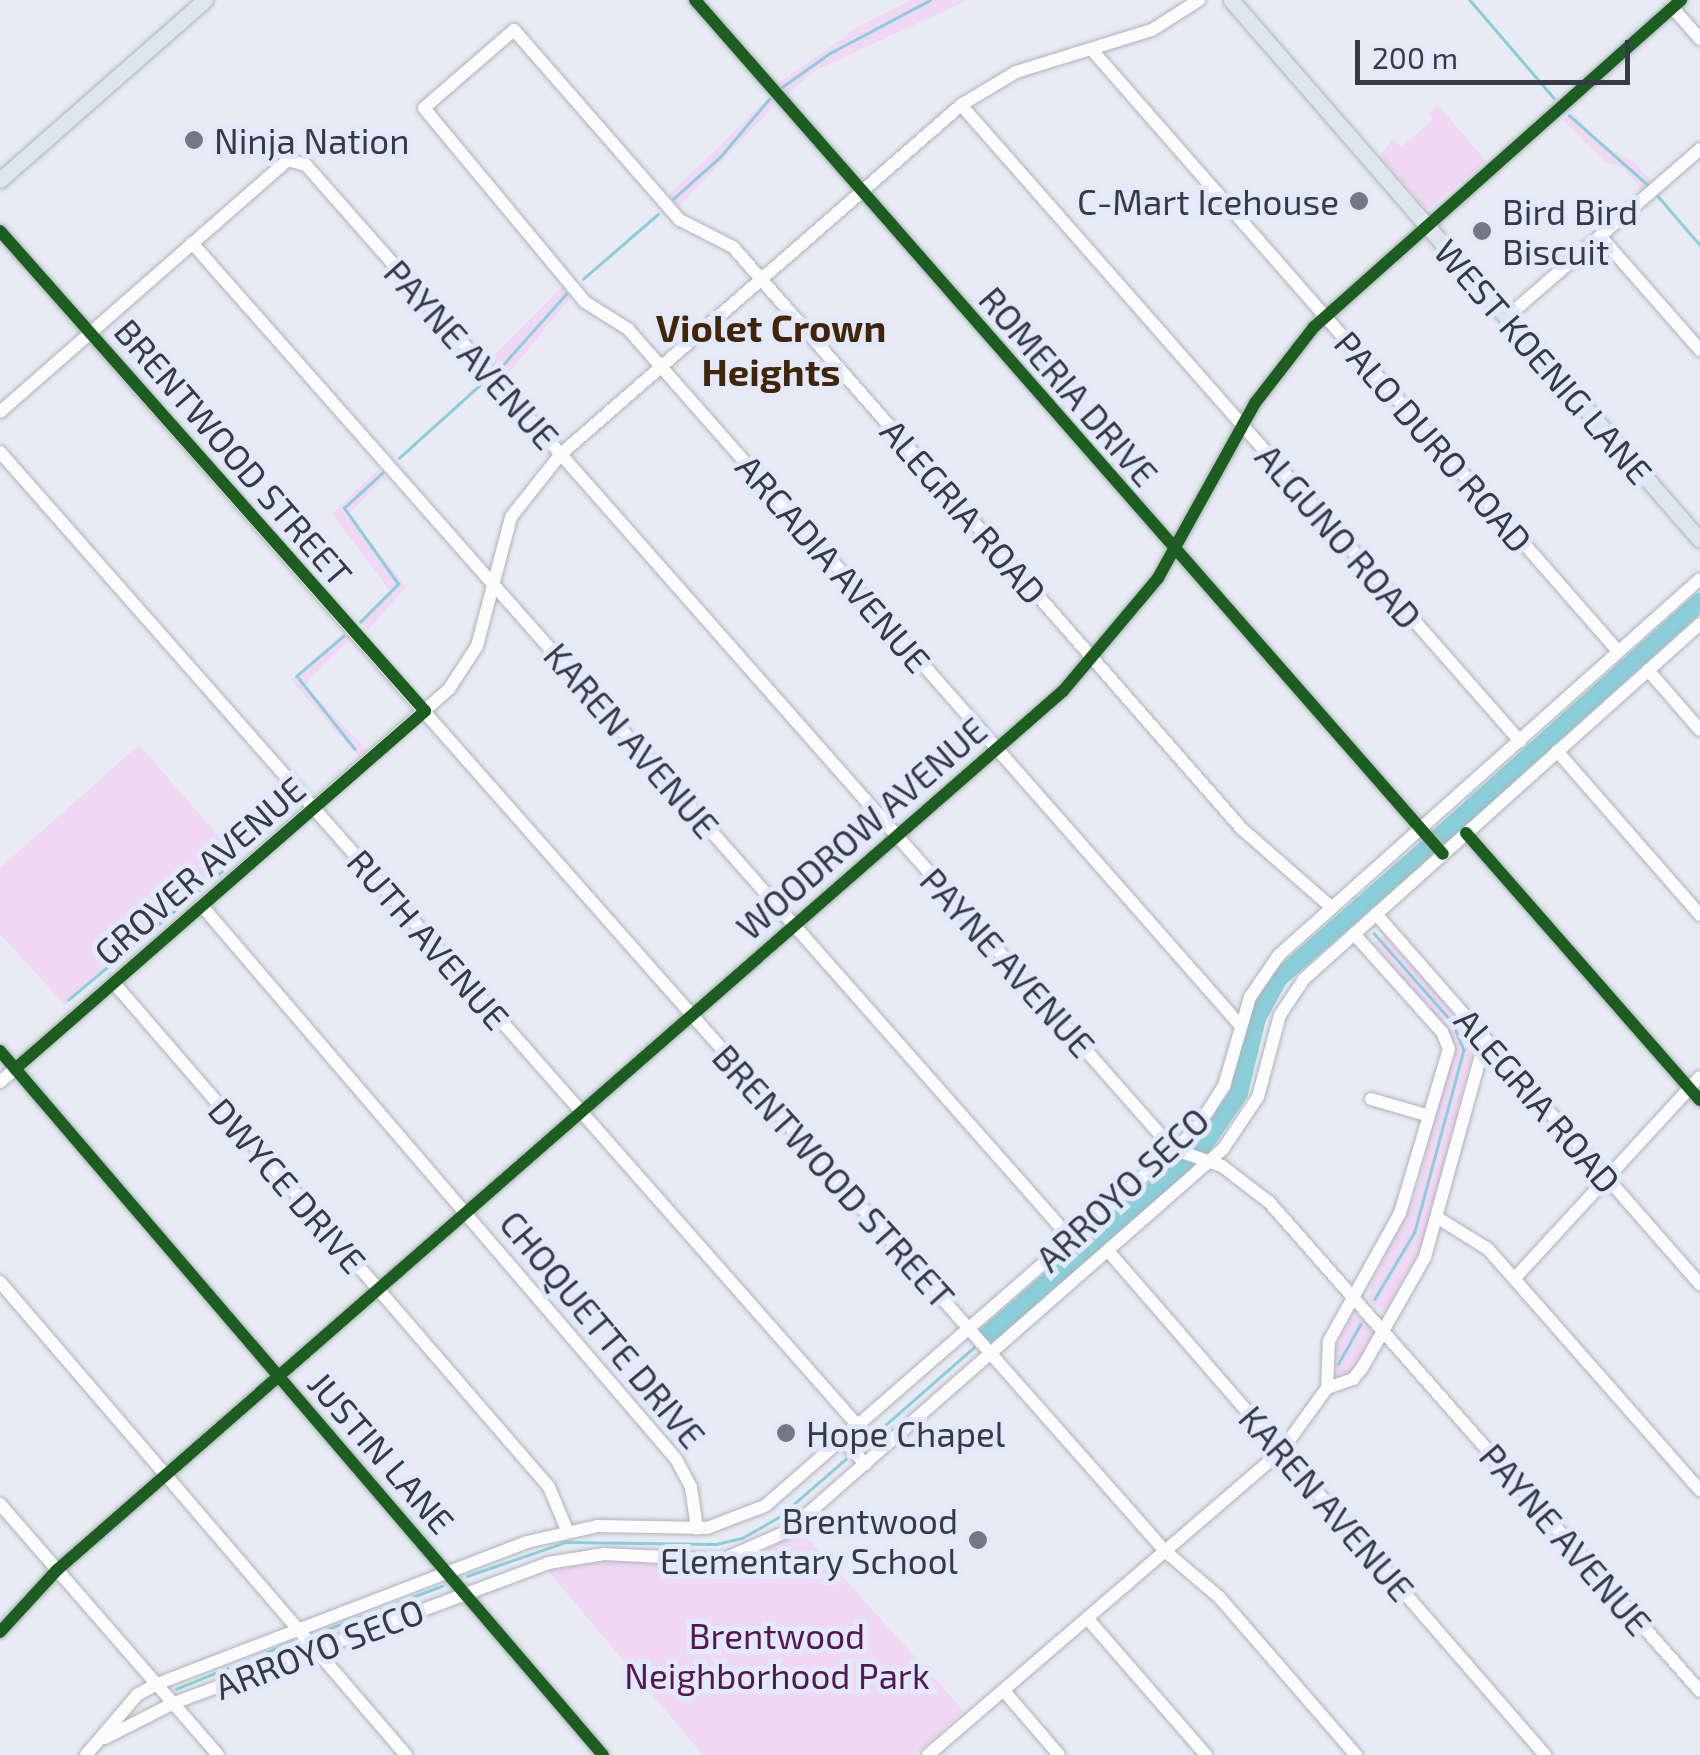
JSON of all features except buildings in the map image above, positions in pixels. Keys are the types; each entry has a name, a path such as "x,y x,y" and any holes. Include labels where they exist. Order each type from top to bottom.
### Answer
{"main road":[{"path":"0,180 205,0"},
{"name":"WEST KOENIG LANE","path":"1231,0 1700,540"}],"street":[{"name":"ROMERIA DRIVE","path":"694,0 858,193 1443,854"},
{"name":"GROVER AVENUE","path":"0,1082 425,712 466,667 520,498 561,454 960,104 1016,72 1152,30 1199,0"},
{"name":"WOODROW AVENUE","path":"0,1632 57,1570 582,1114 1094,660 1174,551 1242,425 1324,316 1677,4"},
{"path":"1677,4 1700,40"},
{"name":"ALEGRIA ROAD","path":"424,108 514,30 680,220 733,247 1242,828 1331,907"},
{"name":"PALO DURO ROAD","path":"1092,50 1618,651"},
{"name":"ALGUNO ROAD","path":"960,104 1520,741"},
{"name":"ARCADIA AVENUE","path":"424,108 585,302 628,329 1240,1025"},
{"path":"1507,317 1700,150"},
{"name":"PAYNE AVENUE","path":"192,243 298,159 1174,1149 1209,1162 1269,1202 1700,1691"},
{"name":"BRENTWOOD STREET","path":"0,230 1165,1551 1220,1598 1356,1755"},
{"path":"1600,236 1700,350"},
{"path":"0,412 192,243"},
{"name":"KAREN AVENUE","path":"192,243 1071,1239"},
{"name":"RUTH AVENUE","path":"0,452 858,1426"},
{"name":"ARROYO SECO","path":"86,1755 102,1740 122,1710 157,1684 446,1573 567,1530 615,1525 696,1530 763,1507 1174,1149 1215,1104 1240,1025 1266,970 1331,907 1700,579"},
{"name":"ARROYO SECO","path":"102,1740 174,1704 464,1593 591,1555 700,1562 745,1555 788,1531 1209,1162 1258,1097 1286,1002 1354,934 1700,624"},
{"path":"1648,670 1700,730"},
{"path":"1557,751 1700,914"},
{"path":"1466,834 1700,1100"},
{"name":"CHOQUETTE DRIVE","path":"202,906 676,1458 691,1487 696,1530"},
{"name":"ALEGRIA ROAD","path":"1376,914 1700,1284"},
{"path":"928,1755 1282,1450 1326,1388 1330,1342 1400,1213 1448,1040 1354,934"},
{"name":"DWYCE DRIVE","path":"114,983 549,1487 567,1530"},
{"path":"1326,1388 1353,1379 1425,1257 1485,1041"},
{"name":"JUSTIN LANE","path":"0,1051 603,1755"},
{"path":"1516,1278 1700,1077"},
{"path":"1370,1099 1430,1116"},
{"path":"1438,1218 1474,1238 1516,1278 1700,1490"},
{"name":"KAREN AVENUE","path":"1109,1252 1545,1755"},
{"path":"0,1282 406,1755"},
{"path":"843,1440 865,1464"},
{"path":"0,1504 218,1755"},
{"path":"1087,1618 1206,1755"},
{"path":"1004,1691 1059,1755"}],"green space":[{"path":"911,0 968,0 816,70 788,94 780,82 861,25"},
{"path":"769,97 775,105 677,208 668,196"},
{"path":"1438,105 1486,161 1427,210 1380,156 1393,139 1402,146 1433,120 1428,114"},
{"path":"1572,112 1605,148 1634,162 1653,183 1644,192 1623,168 1604,161 1563,120"},
{"path":"563,286 571,297 504,379 488,361"},
{"path":"378,470 385,477 349,514 406,587 368,630 360,620 390,591 332,514"},
{"path":"345,631 351,638 304,685 367,750 359,757 291,680"},
{"path":"139,745 236,856 65,1005 0,934 0,868"},
{"path":"1384,935 1463,1024 1472,1054 1426,1240 1385,1312 1369,1300 1372,1282 1416,1194 1454,1043 1374,943"},
{"path":"1359,1315 1377,1333 1351,1374 1338,1380 1334,1349 1350,1319"},
{"name":"Brentwood Neighborhood Park","path":"802,1532 964,1711 915,1755 703,1755 548,1571 623,1559 688,1567 739,1563"}],"waterway":[{"path":"782,87 830,53 930,0"},
{"path":"1470,0 1554,98"},
{"path":"673,199 720,157 769,99"},
{"path":"1569,115 1648,185"},
{"path":"1658,196 1700,245"},
{"path":"583,279 658,214"},
{"path":"500,368 566,294"},
{"path":"399,458 482,383"},
{"path":"360,622 398,584 344,508 382,473"},
{"path":"1440,836 1700,602"},
{"path":"344,636 297,676 355,749"},
{"path":"1201,1149 1239,1093 1257,1018 1279,978 1427,848"},
{"path":"68,1000 238,858"},
{"path":"1361,908 1363,913"},
{"path":"1374,933 1453,1023 1464,1050 1415,1232 1375,1299"},
{"path":"987,1335 1185,1163"},
{"path":"1338,1364 1360,1325"},
{"path":"866,1442 974,1347"},
{"path":"467,1576 566,1542 716,1544 742,1538 779,1517 848,1457"},
{"path":"312,1635 442,1586"},
{"path":"176,1689 294,1641"}],"cycle path":[{"path":"695,0 1443,854"},
{"path":"0,1632 57,1570 1063,691 1158,578 1255,403 1314,327 1681,0"},
{"path":"0,231 425,711 15,1069"},
{"path":"1466,833 1700,1100"},
{"path":"0,1051 603,1755"}],"place":[{"name":"Ninja Nation","path":"194,140"},
{"name":"C-Mart Icehouse","path":"1359,201"},
{"name":"Bird Bird Biscuit","path":"1482,231"},
{"name":"Hope Chapel","path":"786,1433"},
{"name":"Brentwood Elementary School","path":"978,1540"}],"district":[{"name":"Violet Crown Heights","path":"771,350"}]}
